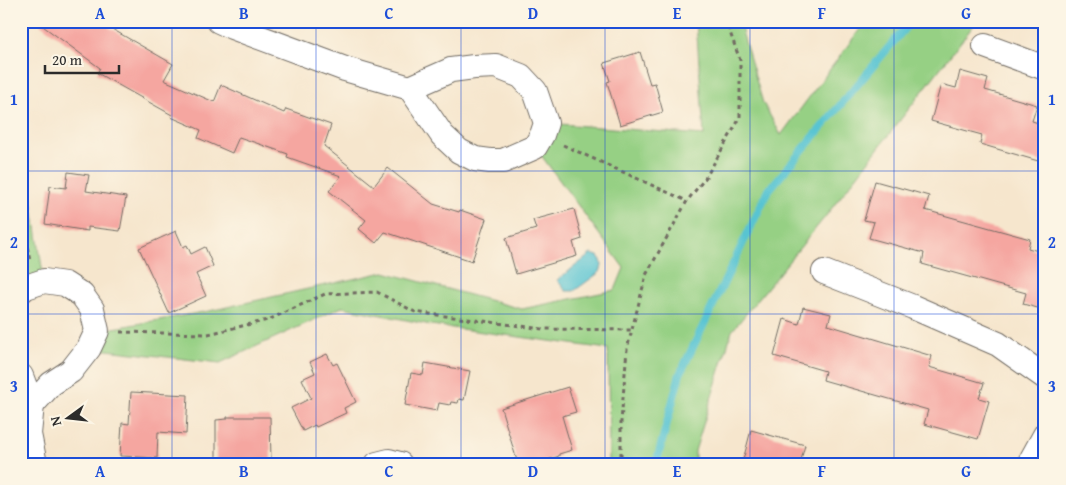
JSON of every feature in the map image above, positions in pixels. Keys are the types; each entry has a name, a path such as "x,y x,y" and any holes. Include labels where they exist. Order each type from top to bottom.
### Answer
{"street":[{"path":"219,21 345,69 410,88 442,135 459,151 474,159 490,162 503,161 535,147 546,124 535,91 521,76 496,66 451,70 410,88"},
{"path":"985,46 1045,68"},
{"path":"824,272 913,307 998,344 1045,377"},
{"path":"28,288 44,281 65,284 82,295 92,309 96,330 89,348 71,371 51,384 32,405"},
{"path":"21,376 32,405 29,434 35,464"},
{"path":"1029,464 1045,435"},
{"path":"377,464 389,462 400,464"}],"path":[{"path":"621,464 621,422 626,349 646,275 688,201 706,177 740,118 740,60 728,27 721,21"},
{"path":"542,135 688,201"},
{"path":"21,216 28,288"},
{"path":"96,330 208,334 268,320 325,294 377,292 416,312 544,329 632,330"}],"green space":[{"path":"696,21 739,21 763,103 781,135 866,21 977,21 825,217 732,331 695,451 695,464 609,464 608,349 431,325 342,307 220,363 89,348 97,331 209,311 384,272 522,309 615,290 624,268 535,147 546,123 704,135"},
{"path":"21,126 44,281 26,287 21,265"}],"water":[{"path":"591,254 598,256 601,260 600,272 574,291 566,291 557,280"}],"building":[{"path":"36,21 98,21 173,64 164,80 214,102 221,85 284,113 286,109 331,125 324,146 374,186 388,168 433,204 459,212 460,210 486,219 472,261 385,232 376,243 359,229 366,220 329,191 341,176 287,157 288,154 239,137 232,153 198,138 201,130 171,117 172,115 97,73 100,68"},
{"path":"640,52 650,84 655,83 663,112 620,125 607,82 610,81 604,63"},
{"path":"960,71 988,79 985,90 1037,105 1032,121 1045,125 1045,163 980,144 982,135 931,121 941,84 956,88"},
{"path":"68,172 89,175 86,191 126,197 120,231 88,227 88,231 45,224 50,186 66,188"},
{"path":"875,181 929,196 925,210 1030,239 1028,248 1038,251 1039,248 1045,249 1045,310 1023,304 1026,293 922,264 924,253 869,238 874,222 864,220"},
{"path":"574,209 582,239 573,242 577,256 516,274 506,238 536,229 533,220"},
{"path":"176,231 183,247 187,245 191,254 205,247 213,266 196,274 206,296 169,313 139,248"},
{"path":"803,307 831,314 828,325 932,356 929,367 984,383 979,398 989,401 978,439 924,424 928,410 823,380 825,371 774,356 784,319 799,324"},
{"path":"327,354 333,365 337,363 356,402 344,408 346,413 303,431 291,408 311,398 302,379 315,373 310,362"},
{"path":"425,363 470,371 464,400 459,399 458,403 451,402 450,405 439,403 437,411 405,405 411,373 423,375"},
{"path":"568,387 576,412 562,416 572,450 536,464 518,464 501,408"},
{"path":"131,392 188,395 186,434 158,432 157,458 120,456 122,423 129,424"},
{"path":"227,417 270,417 271,460 216,460 216,420 227,419"},
{"path":"751,430 805,445 800,464 742,464"}],"waterway":[{"path":"656,464 680,374 768,191 911,21"}]}
